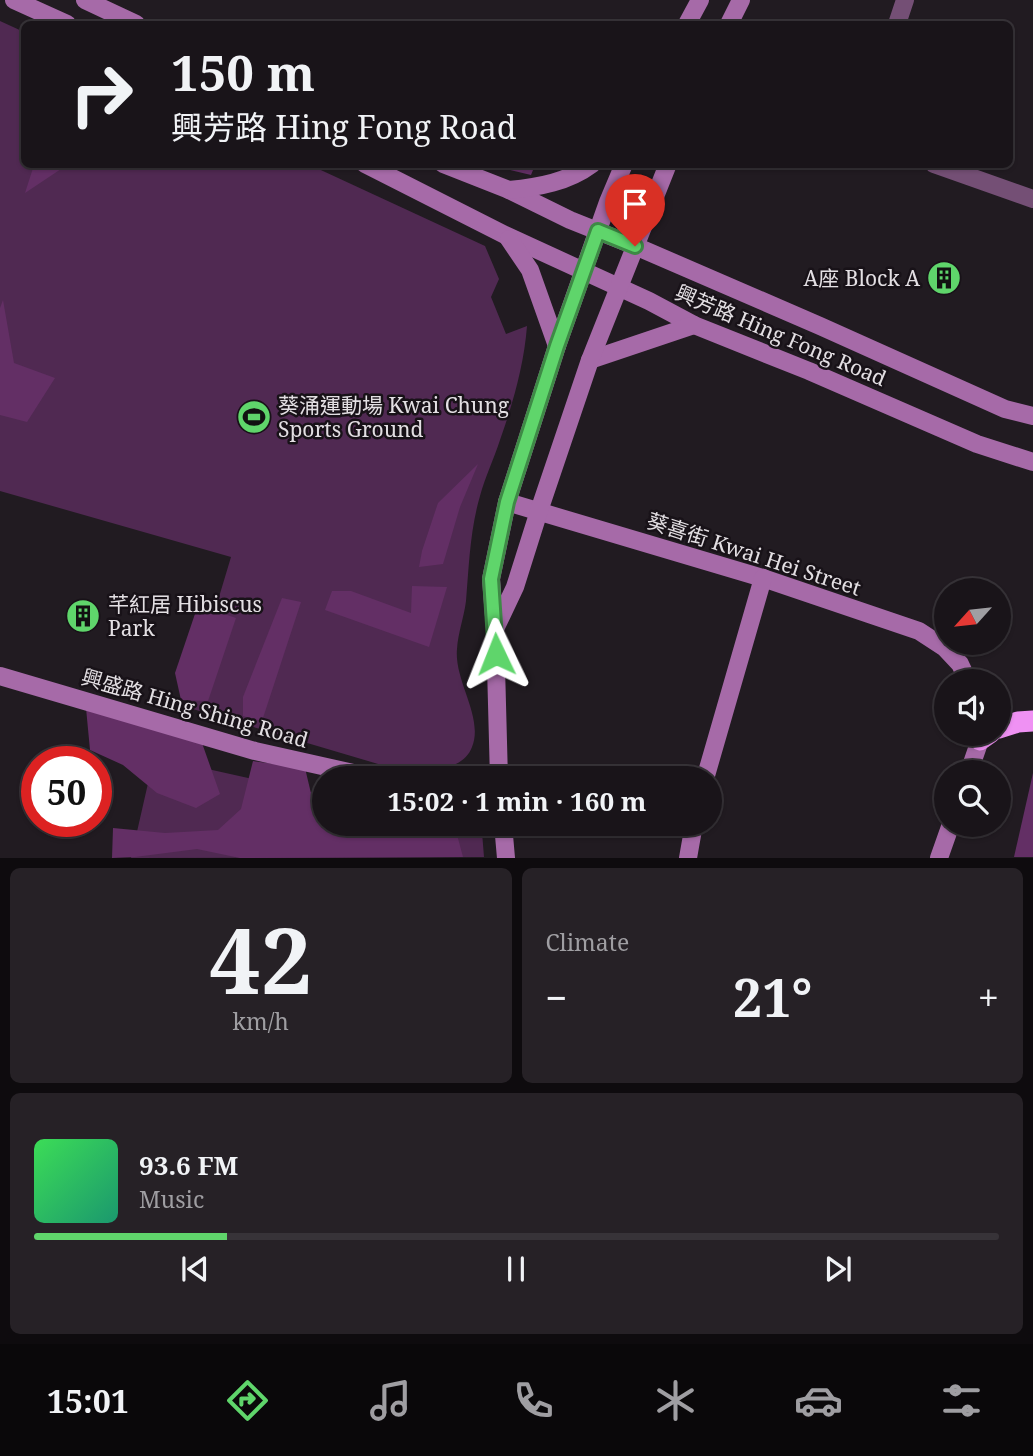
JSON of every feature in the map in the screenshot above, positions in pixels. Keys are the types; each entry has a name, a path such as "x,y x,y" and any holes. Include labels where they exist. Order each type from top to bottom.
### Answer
{"highway":[{"path":"1011,724 1033,721"}],"main road":[{"path":"14,0 60,21"},
{"path":"85,0 130,21"},
{"path":"689,21 700,0"},
{"path":"731,21 741,0"},
{"name":"興芳路 Hing Fong Road","path":"373,168 505,235 649,301 694,325 976,444 1033,462"},
{"name":"興芳路 Hing Fong Road","path":"453,168 820,326 1004,410 1033,416"},
{"path":"509,190 562,181 586,168"},
{"path":"499,766 491,579 507,502 557,346 622,168"},
{"path":"495,629 515,587 590,360 666,168"},
{"path":"505,235 530,270 557,346"},
{"path":"590,360 694,325"},
{"name":"葵喜街 Kwai Hei Street","path":"507,502 763,578 919,631 945,648 962,669"},
{"path":"709,766 763,578"},
{"name":"興盛路 Hing Shing Road","path":"0,676 255,751 322,766"},
{"path":"504,836 506,858"},
{"path":"688,858 692,836"},
{"path":"939,858 946,837"}],"street":[{"path":"898,21 905,0"},
{"path":"945,168 1033,199"}],"shaded area":[{"name":"葵涌運動場 Kwai Chung Sports Ground","path":"0,21 21,31 21,168 316,168 485,246 499,279 491,297 506,334 527,326 517,384 482,489 472,535 466,601 457,649 457,661 474,724 475,735 467,756 451,766 385,766 186,707 231,557 0,491"},
{"path":"33,168 62,168 25,193"},
{"path":"502,168 534,168 531,175"},
{"path":"3,300 14,363 55,378 27,422 0,415 0,308"},
{"path":"478,464 460,507 443,564 419,567 438,503"},
{"path":"412,586 447,587 429,647 325,610 332,591 351,591 411,613"},
{"path":"282,598 301,602 262,721 243,716 243,697"},
{"path":"198,605 236,618 208,701 181,700 175,673"},
{"path":"86,708 202,743 220,794 196,808 157,793 123,765 112,760 112,746 90,746"},
{"path":"154,757 312,792 312,836 482,836 484,857 131,858"},
{"path":"253,761 305,768 312,798 312,836 457,836 463,857 240,858 197,849 112,858 113,828 165,833 218,830 241,809"},
{"path":"1033,773 1033,857 1014,857"}],"place":[{"name":"A座 Block A","path":"944,278"},
{"name":"葵涌運動場 Kwai Chung Sports Ground","path":"254,417"},
{"name":"芊紅居 Hibiscus Park","path":"83,616"}],"route":[{"path":"496,654 491,579 507,502 557,346 598,231 635,246"}]}
